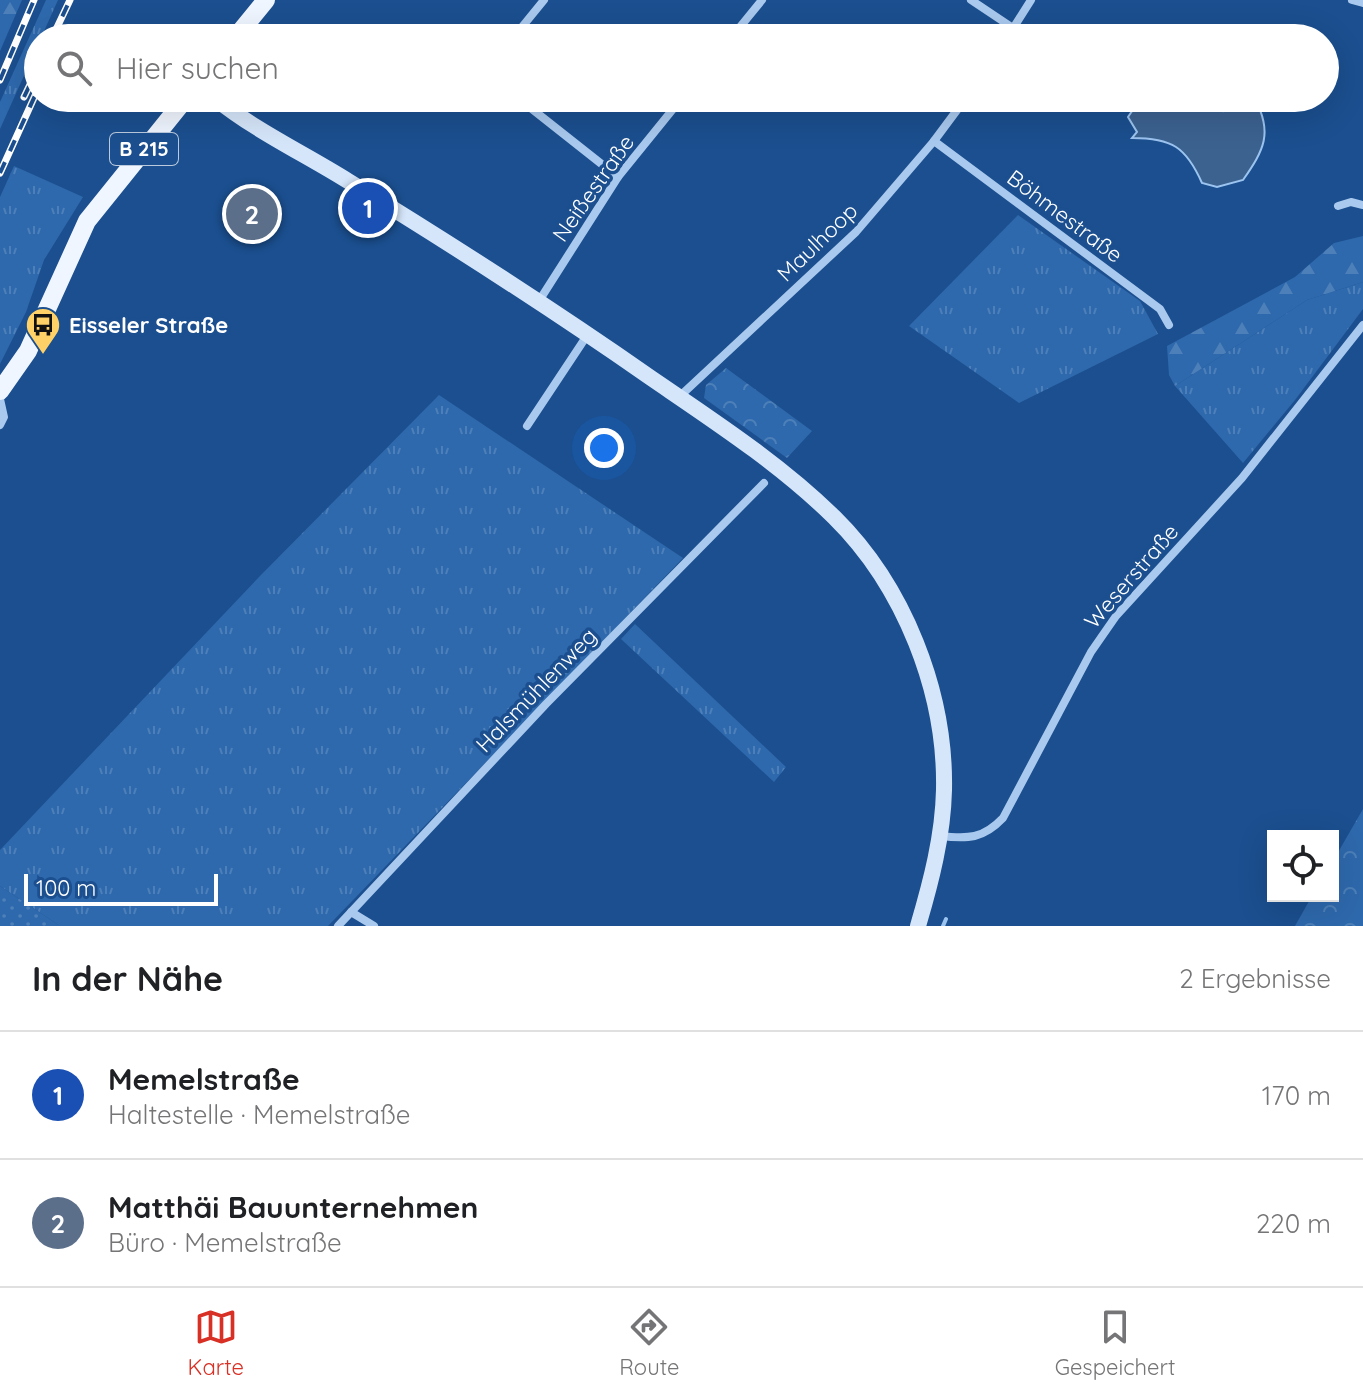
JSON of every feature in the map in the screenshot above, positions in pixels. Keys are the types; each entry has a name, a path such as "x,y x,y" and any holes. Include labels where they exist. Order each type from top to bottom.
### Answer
{"main road":[{"path":"246,24 266,0"},
{"name":"B 215","path":"0,391 28,351 87,221 175,112"}],"street":[{"path":"524,24 544,0"},
{"path":"742,24 762,0"},
{"path":"971,0 1007,24"},
{"path":"1016,24 1031,0"},
{"path":"1352,0 1363,3"},
{"path":"237,112 588,334 806,491 836,519 884,581 917,645 932,696 941,743 944,789 940,836 918,926"},
{"path":"536,112 618,177"},
{"name":"Neißestraße","path":"538,302 618,177 671,112"},
{"name":"Maulhoop","path":"678,397 856,232 956,112"},
{"name":"Böhmestraße","path":"934,141 1160,309 1169,325"},
{"path":"1338,206 1351,202 1363,205"},
{"name":"Weserstraße","path":"940,836 971,839 989,832 1003,818 1091,652 1116,616 1242,478 1363,325"},
{"path":"527,426 588,334"},
{"path":"0,399 4,417 0,425"},
{"name":"Halsmühlenweg","path":"338,926 546,704 764,483"},
{"path":"351,912 374,926"}],"green space":[{"path":"0,0 22,0 0,51"},
{"path":"46,0 58,0 47,24 35,24"},
{"path":"24,49 24,76 0,129 0,102"},
{"path":"14,166 83,197 44,260 26,312 0,364 0,197"},
{"path":"1018,215 1140,301 1158,334 1019,403 909,326"},
{"path":"1363,236 1363,282 1307,300 1175,386 1169,375 1167,346 1295,277 1334,243"},
{"path":"1363,282 1363,309 1243,463 1175,386 1307,300"},
{"path":"726,368 812,431 787,458 704,398 706,385"},
{"path":"439,395 683,558 328,926 60,926 0,886 0,850 259,577"},
{"path":"635,624 786,767 774,782 621,639"},
{"path":"1363,809 1363,926 1295,926 1309,902 1339,902 1339,851"},
{"path":"0,886 60,926 0,926"}],"shaded area":[{"path":"1131,112 1261,112 1264,141 1243,180 1217,187 1202,183 1190,161 1176,147 1158,140 1132,138 1137,132 1128,117"}],"waterway":[{"path":"943,926 946,919"}],"railway":[{"path":"0,80 34,0"},
{"path":"59,24 70,0"},
{"path":"0,173 28,112"}],"place":[{"name":"Memelstraße","path":"368,208"},
{"name":"Matthäi Bauunternehmen","path":"252,214"},
{"name":"Eisseler Straße","path":"43,356"}]}
